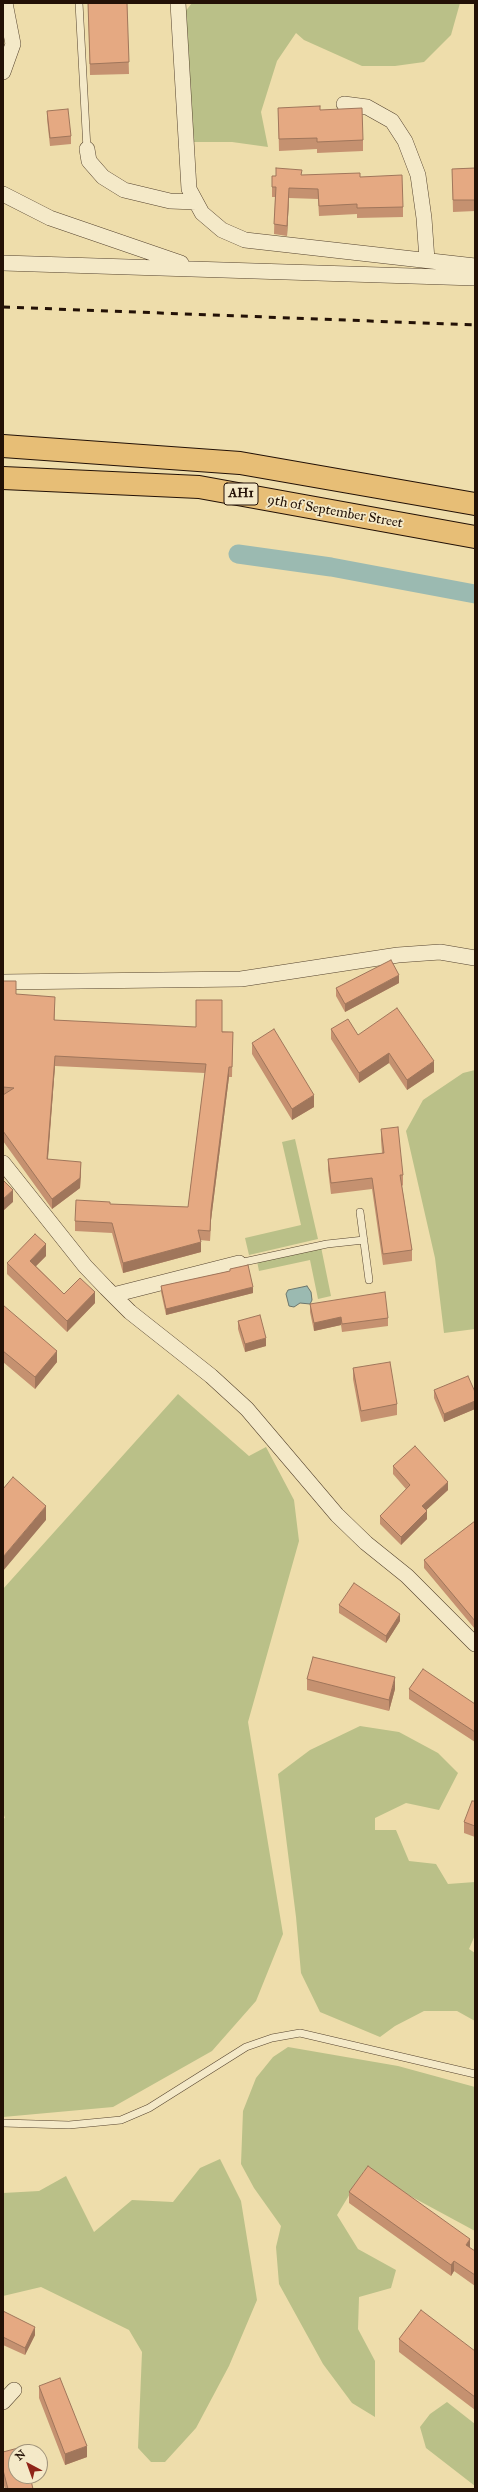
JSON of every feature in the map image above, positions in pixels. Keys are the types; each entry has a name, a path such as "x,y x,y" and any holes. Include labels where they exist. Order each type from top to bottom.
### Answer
{"highway":[{"name":"AH1","path":"3,446 240,463 475,504"},
{"name":"9th of September Street","path":"3,478 199,487 475,537"}],"street":[{"path":"3,72 13,44 5,3"},
{"path":"178,3 186,161 189,189 202,213 222,230 245,240 475,266"},
{"path":"344,104 367,107 392,121 405,141 418,175 424,218 427,260"},
{"path":"87,149 89,161 98,172 124,190 170,201 196,202"},
{"path":"3,194 50,218 195,268"},
{"path":"3,263 475,278"},
{"path":"3,982 241,979 398,955 440,952 475,958"},
{"path":"3,1163 85,1266 112,1295 130,1312 211,1376 247,1409 337,1515 366,1543 407,1576 475,1644"},
{"path":"112,1295 239,1263"},
{"path":"3,2402 14,2390"}],"lane":[{"path":"79,3 87,149"},
{"path":"360,1212 369,1280"},
{"path":"239,1263 326,1244 364,1240"},
{"path":"3,2123 69,2125 121,2120 149,2108 246,2047 272,2038 300,2033 475,2074"}],"green space":[{"path":"192,3 460,3 451,35 424,62 395,66 362,66 304,40 296,33 277,61 261,112 268,147 232,142 193,142 184,13"},
{"path":"475,1070 475,1329 444,1333 435,1258 406,1131 423,1100 463,1073"},
{"path":"295,1139 318,1239 249,1255 245,1238 301,1225 282,1142"},
{"path":"321,1247 331,1296 318,1299 310,1260 259,1271 257,1261"},
{"path":"178,1394 249,1456 266,1447 294,1500 299,1541 248,1722 283,1934 256,2001 212,2051 113,2107 3,2117 3,1819 5,1818 3,1812 3,1589"},
{"path":"360,1726 399,1732 438,1753 458,1773 439,1810 406,1803 375,1818 375,1830 396,1830 409,1861 436,1864 448,1884 475,1882 475,1935 469,1949 475,1953 475,2021 457,2011 424,2011 395,2026 380,2037 320,2012 301,1973 296,1917 278,1774 310,1750"},
{"path":"288,2047 398,2066 475,2087 475,2231 364,2171 337,2215 358,2249 396,2270 391,2288 359,2297 358,2329 375,2361 375,2417 352,2403 323,2364 279,2284 276,2247 281,2226 254,2188 241,2164 243,2111 256,2078 273,2057"},
{"path":"220,2159 241,2201 257,2300 229,2366 196,2428 165,2462 151,2462 138,2448 142,2352 129,2330 41,2287 3,2296 3,2193 39,2191 66,2176 94,2232 132,2200 173,2202 200,2168"},
{"path":"447,2402 475,2424 475,2486 426,2448 420,2427 430,2414"}],"water":[{"path":"307,1286 311,1292 312,1300 310,1304 300,1303 294,1307 289,1306 286,1294 288,1290"}],"building":[{"path":"88,3 127,3 129,62 90,64"},
{"path":"320,106 320,110 362,108 363,140 317,142 317,138 279,139 278,108"},
{"path":"68,109 71,136 50,138 47,111"},
{"path":"276,168 302,170 301,175 360,173 360,177 402,175 403,207 357,208 357,204 319,206 318,189 289,188 287,226 274,224 276,187 272,187 272,176 276,176"},
{"path":"475,168 475,200 453,200 452,169"},
{"path":"391,960 399,975 345,1004 336,988"},
{"path":"3,981 16,981 16,994 55,997 54,1020 196,1027 196,1000 222,1000 222,1032 233,1032 232,1067 229,1067 211,1210 210,1231 198,1230 201,1242 123,1263 112,1223 75,1221 76,1200 110,1202 110,1204 188,1207 206,1064 55,1056 47,1159 81,1162 80,1178 52,1199 3,1131 3,1095 14,1088 3,1087"},
{"path":"397,1008 434,1061 407,1080 389,1053 359,1073 331,1029 348,1019 358,1035"},
{"path":"274,1029 314,1095 292,1109 252,1043"},
{"path":"398,1127 403,1175 400,1175 412,1250 383,1254 372,1178 331,1183 328,1159 384,1153 381,1129"},
{"path":"3,1180 13,1190 3,1199"},
{"path":"35,1234 46,1244 30,1261 64,1294 80,1278 95,1292 67,1321 7,1263"},
{"path":"248,1265 253,1287 166,1309 161,1286 230,1271 230,1269"},
{"path":"385,1292 388,1318 342,1324 341,1317 314,1323 310,1304"},
{"path":"3,1305 57,1351 35,1377 3,1351"},
{"path":"260,1315 266,1338 245,1344 238,1321"},
{"path":"390,1362 397,1404 361,1411 353,1368"},
{"path":"468,1376 475,1392 475,1401 444,1414 434,1390"},
{"path":"415,1446 448,1482 422,1506 427,1511 401,1537 380,1516 410,1485 393,1466"},
{"path":"13,1477 46,1506 3,1557 3,1489"},
{"path":"475,1521 475,1621 424,1560"},
{"path":"354,1583 400,1614 386,1636 339,1605"},
{"path":"313,1657 395,1677 389,1700 307,1679"},
{"path":"423,1669 475,1704 475,1732 409,1689"},
{"path":"472,1801 475,1801 475,1826 464,1822"},
{"path":"368,2166 470,2239 466,2245 475,2251 475,2275 454,2261 451,2265 349,2192"},
{"path":"421,2310 475,2351 475,2397 399,2339"},
{"path":"3,2311 35,2327 25,2348 3,2337"},
{"path":"60,2378 87,2446 65,2454 39,2386"},
{"path":"8,2451 8,2484 32,2484 33,2489 8,2489 3,2470 3,2452"}],"waterway":[{"path":"238,554 331,567 475,594"}],"railway":[{"path":"3,307 475,325"}]}
